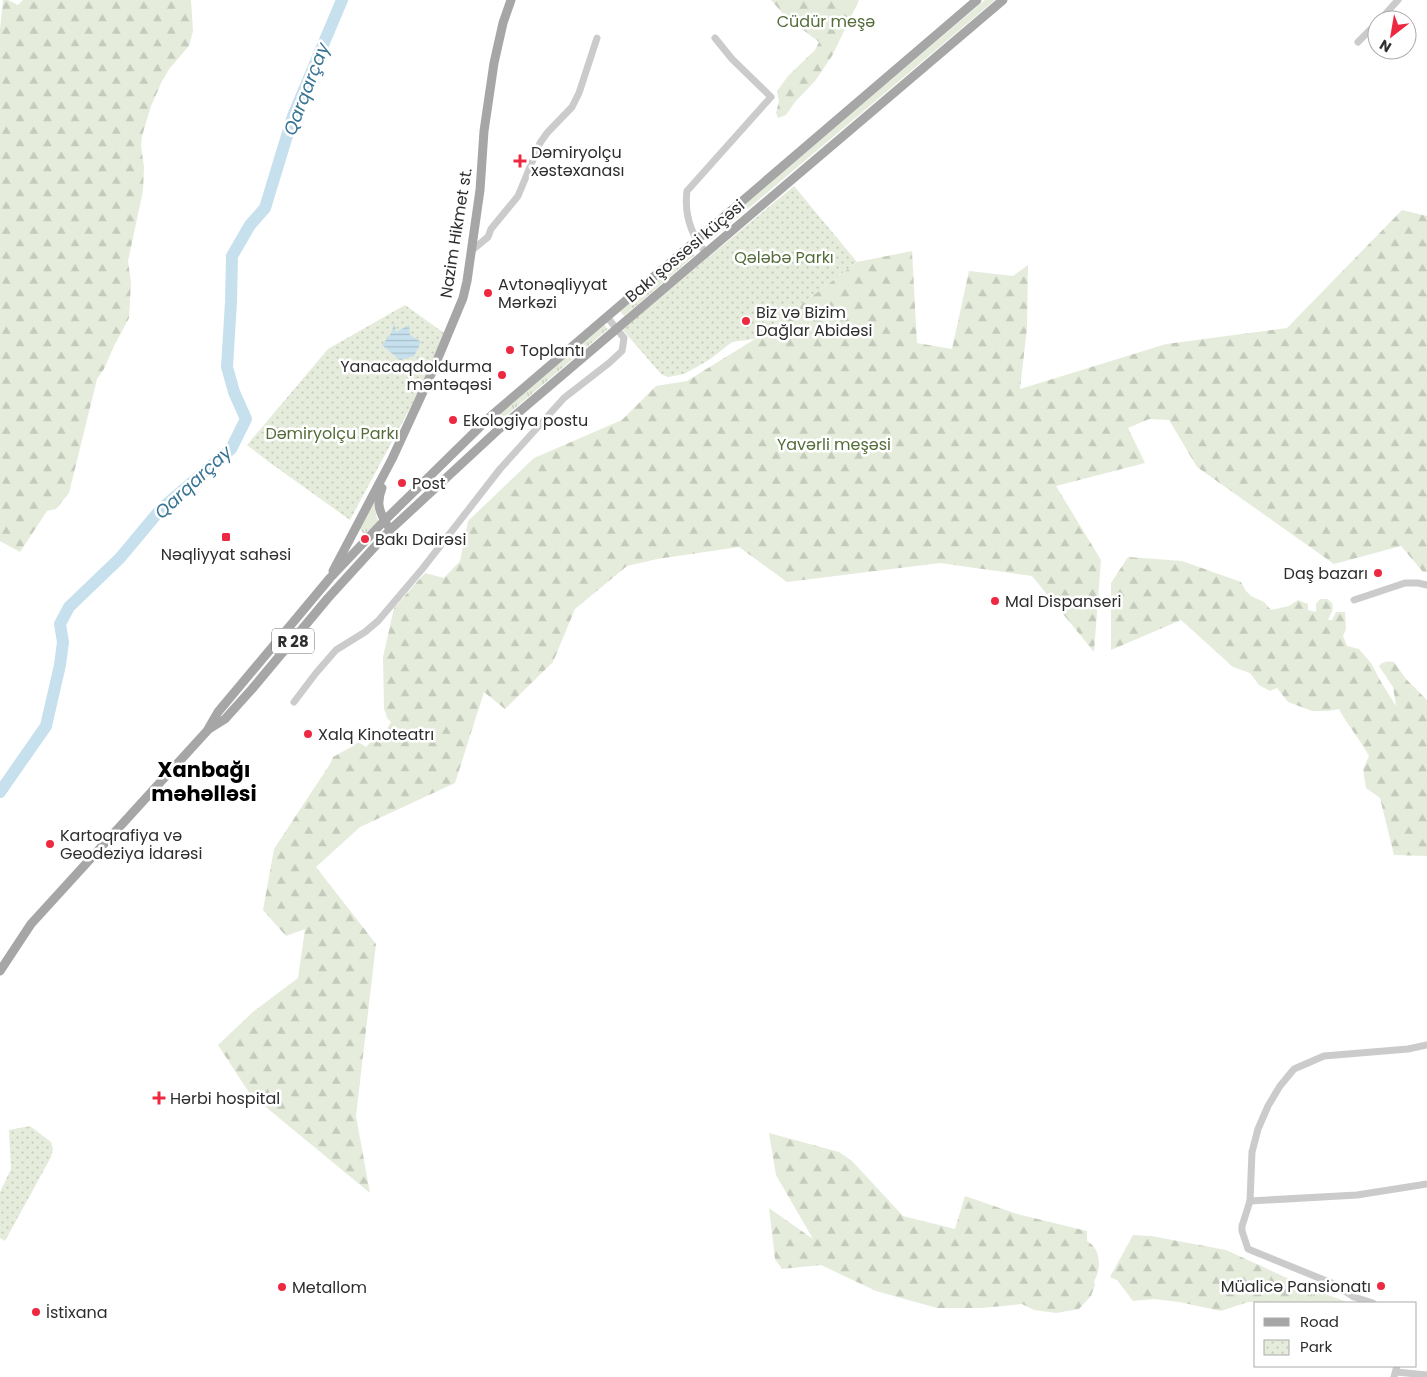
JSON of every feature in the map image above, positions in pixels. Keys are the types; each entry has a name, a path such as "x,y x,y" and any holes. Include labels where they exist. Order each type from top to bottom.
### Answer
{"main road":[{"name":"Nazim Hikmet st.","path":"392,459 458,313 467,281 480,190 484,131 494,63 511,0"},
{"name":"Bakı şossesi küçəsi","path":"365,541 491,416 978,0"},
{"name":"Bakı şossesi küçəsi","path":"375,546 499,429 1003,0"},
{"path":"390,530 378,503 392,459"},
{"path":"330,578 392,459"},
{"path":"356,526 356,533 365,541 375,546"},
{"name":"R 28","path":"0,970 30,924 207,731 218,712 330,578 365,541"},
{"name":"R 28","path":"207,731 225,719 375,546"}],"street":[{"path":"1389,10 1398,0"},
{"path":"1358,42 1367,33"},
{"path":"471,251 488,238 491,229 518,196 540,143 572,107 579,93 597,38"},
{"path":"706,252 696,241 689,222 686,199 687,191 770,97 732,59 715,38"},
{"path":"294,702 336,650 365,632 378,621 423,568 500,469 564,398 622,351 624,338 607,317"},
{"path":"1354,600 1405,584 1418,583 1427,585"},
{"path":"1370,1302 1354,1297 1334,1284 1248,1249 1242,1226 1250,1201 1252,1152 1258,1129 1280,1086 1294,1069 1324,1056 1408,1049 1427,1045"},
{"path":"1250,1201 1357,1195 1427,1184"},
{"path":"1396,1372 1427,1375"}],"green space":[{"path":"3,0 8,0 18,5 23,0 191,0 193,31 189,46 170,68 162,81 151,106 142,136 143,191 128,261 131,283 129,318 104,369 97,379 69,493 56,509 47,511 20,552 0,541 0,29"},
{"name":"Cüdür meşə","path":"771,0 859,0 832,56 815,81 795,102 786,115 778,118 776,113 779,101 777,91 788,76 815,50 819,42 785,16"},
{"path":"985,0 995,0 710,241 706,236"},
{"name":"Qələbə Parkı","path":"794,186 857,262 755,339 732,342 709,360 684,374 668,377 661,374 622,329"},
{"name":"Yavərli meşəsi","path":"1402,210 1427,216 1427,572 1423,572 1401,546 1334,564 1197,467 1169,420 1149,419 1128,428 1145,463 1056,486 1101,560 1094,652 1032,576 940,563 787,582 739,547 657,559 627,566 575,609 553,662 505,709 484,692 455,783 360,827 316,867 376,944 356,1116 370,1193 250,1094 218,1045 254,1011 298,978 305,929 286,936 263,910 274,849 333,757 358,742 366,747 377,735 383,736 391,722 387,718 384,709 383,657 394,608 425,573 444,578 460,561 468,521 534,458 622,420 656,386 687,381 755,339 857,262 912,251 917,343 952,349 969,271 1013,276 1028,265 1027,328 1020,389 1166,344 1287,328"},
{"path":"691,251 695,255 624,316 620,311"},
{"name":"Dəmiryolçu Parkı","path":"405,305 444,333 417,395 350,520 247,445 328,349"},
{"path":"604,325 608,329 500,421 496,417"},
{"path":"373,502 378,522 366,533 363,533 360,529"},
{"path":"1128,557 1182,561 1241,582 1251,596 1264,602 1271,610 1289,606 1298,600 1308,604 1308,610 1316,612 1316,604 1320,599 1327,599 1332,603 1333,609 1328,620 1332,620 1336,612 1345,612 1346,629 1343,636 1347,646 1359,649 1371,663 1396,706 1393,687 1379,666 1382,663 1394,662 1406,679 1427,700 1427,856 1394,855 1380,798 1366,788 1363,769 1369,756 1339,709 1312,711 1288,702 1277,688 1270,691 1259,685 1250,673 1233,667 1181,620 1111,650 1111,583"},
{"path":"30,1126 51,1142 53,1149 51,1157 5,1241 0,1238 0,1192 11,1169 9,1130"},
{"path":"769,1133 839,1152 852,1161 903,1216 955,1229 965,1196 1017,1214 1087,1231 1087,1241 1094,1246 1099,1259 1094,1281 1095,1285 1091,1296 1079,1309 1056,1313 1034,1310 1022,1304 982,1308 937,1308 876,1291 821,1265 782,1269 775,1259 769,1208 813,1239 776,1175"},
{"path":"1133,1235 1151,1236 1226,1250 1309,1288 1298,1294 1293,1302 1248,1302 1221,1311 1154,1299 1133,1301 1117,1280 1110,1277"},
{"path":"1309,1288 1346,1302 1293,1302 1298,1294"}],"water":[{"path":"394,322 396,332 409,325 410,335 421,342 414,356 400,360 382,345 392,332"}],"waterway":[{"name":"Qarqarçay","path":"0,792 46,726 60,665 63,642 60,624 69,607 120,558 161,509 231,449 246,419 234,392 227,367 232,256 250,225 265,208 293,116 342,0"}],"place":[{"name":"Dəmiryolçu xəstəxanası","path":"520,161"},
{"name":"Avtonəqliyyat Mərkəzi","path":"488,293"},
{"name":"Biz və Bizim Dağlar Abidəsi","path":"746,321"},
{"name":"Toplantı","path":"510,350"},
{"name":"Yanacaqdoldurma məntəqəsi","path":"502,375"},
{"name":"Ekologiya postu","path":"453,420"},
{"name":"Post","path":"402,483"},
{"name":"Nəqliyyat sahəsi","path":"226,537"},
{"name":"Bakı Dairəsi","path":"365,539"},
{"name":"Daş bazarı","path":"1378,573"},
{"name":"Mal Dispanseri","path":"995,601"},
{"name":"Xalq Kinoteatrı","path":"308,734"},
{"name":"Kartoqrafiya və Geodeziya İdarəsi","path":"50,844"},
{"name":"Hərbi hospital","path":"159,1098"},
{"name":"Müalicə Pansionatı","path":"1381,1286"},
{"name":"Metallom","path":"282,1287"},
{"name":"İstixana","path":"36,1312"}],"district":[{"name":"Xanbağı məhəlləsi","path":"204,781"}]}
